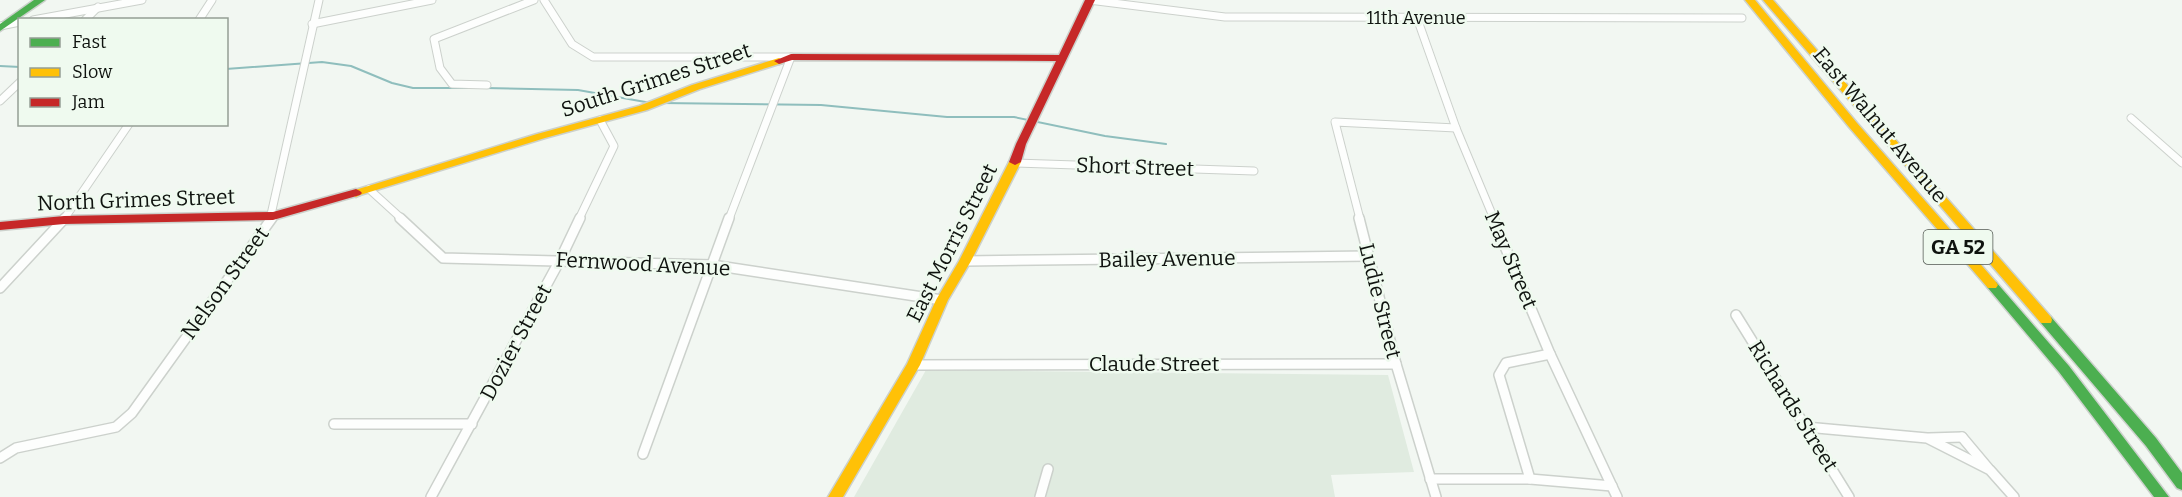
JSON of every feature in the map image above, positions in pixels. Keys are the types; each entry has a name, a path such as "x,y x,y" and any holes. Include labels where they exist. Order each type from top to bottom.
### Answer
{"main road":[{"path":"2,26 40,0"},
{"name":"East Morris Street","path":"835,497 913,365 942,300 965,261 1015,163 1021,144 1089,0"},
{"name":"East Walnut Avenue","path":"1750,0 1841,111 2081,390 2162,497"},
{"name":"East Walnut Avenue","path":"1768,0 2151,442 2182,484"},
{"name":"South Grimes Street","path":"273,216 643,108 696,87 791,57 1061,58"},
{"path":"1841,111 1863,111"},
{"name":"North Grimes Street","path":"0,226 64,220 273,216"}],"street":[{"path":"43,18 142,0"},
{"path":"201,18 212,0"},
{"name":"Nelson Street","path":"0,458 16,448 116,427 132,413 273,216 312,24 319,0"},
{"path":"312,24 432,0"},
{"path":"487,85 452,84 440,68 434,39 500,11 534,0"},
{"path":"544,0 572,44 593,57 791,57 643,454"},
{"name":"11th Avenue","path":"1089,0 1225,17 1742,18"},
{"path":"87,18 98,7"},
{"name":"May Street","path":"1417,18 1456,128 1550,354 1617,497"},
{"path":"2,26 18,22"},
{"path":"0,101 18,84"},
{"path":"2131,118 2182,163"},
{"name":"Dozier Street","path":"431,497 560,260 614,146 600,120"},
{"name":"Ludie Street","path":"1436,497 1396,364 1335,122 1456,128"},
{"path":"0,288 64,220 128,126"},
{"name":"Short Street","path":"1015,163 1254,171"},
{"name":"Fernwood Avenue","path":"369,189 443,258 712,265 942,300"},
{"name":"Bailey Avenue","path":"965,261 1369,256"},
{"name":"Richards Street","path":"1736,315 1849,497"},
{"path":"1530,479 1499,375 1506,363 1550,354"},
{"name":"Claude Street","path":"913,365 1396,364"},
{"path":"334,424 472,424"},
{"path":"1806,427 1928,438 1962,437"},
{"path":"1955,452 1962,437"},
{"path":"1962,437 2014,497"},
{"path":"1928,438 1990,470"},
{"path":"1040,497 1048,470"},
{"path":"1430,479 1530,479 1612,486"}],"shaded area":[{"path":"926,370 1388,375 1414,472 1331,475 1335,497 854,497"}],"waterway":[{"path":"228,69 322,62 351,66 392,83 413,88 478,88"},
{"path":"0,66 18,67"},
{"path":"485,88 578,90 651,103"},
{"path":"661,103 821,105 947,117 1014,117 1105,136 1166,144"}],"traffic: fast":[{"path":"0,28 40,0"},
{"path":"1992,285 2064,369 2162,497"},
{"path":"2046,320 2151,442 2182,484"}],"traffic: slow":[{"path":"1750,0 1853,125 1992,285"},
{"path":"1768,0 2046,320"},
{"path":"356,193 541,136 643,108 696,87 779,61"},
{"path":"835,497 913,365 942,300 965,261 1015,162"}],"traffic: jam":[{"path":"1015,162 1021,144 1090,0"},
{"path":"779,61 791,57 1061,58"},
{"path":"0,226 64,220 273,216 356,193"}]}
